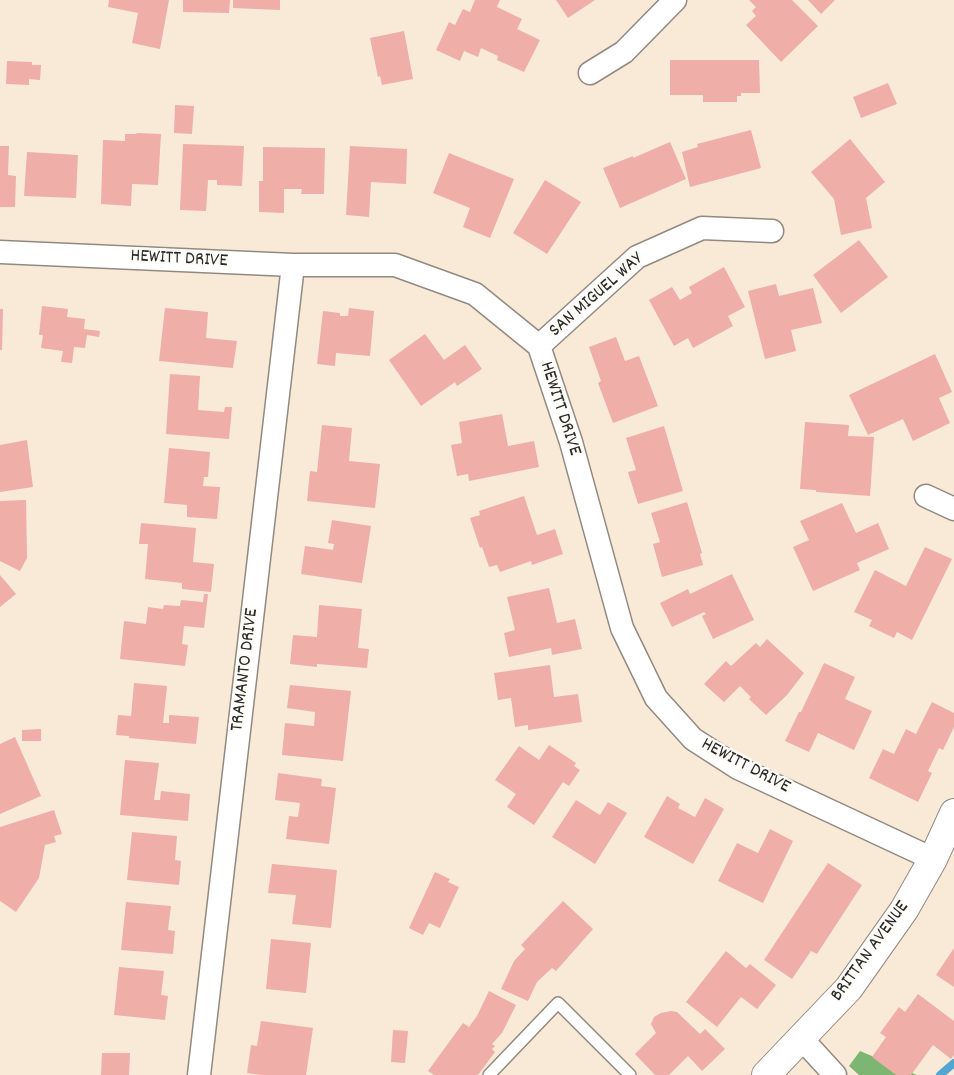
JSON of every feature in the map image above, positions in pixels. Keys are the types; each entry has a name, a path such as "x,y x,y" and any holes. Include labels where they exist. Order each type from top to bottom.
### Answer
{"main road":[{"name":"BRITTAN AVENUE","path":"766,1075 849,988 904,910 933,859 954,813"}],"street":[{"path":"590,74 624,52 675,0"},
{"name":"SAN MIGUEL WAY","path":"539,346 637,256 702,228 772,230"},
{"name":"HEWITT DRIVE","path":"0,252 293,265 395,266 475,294 539,346 571,442 622,628 656,698 693,739 738,768 933,859"},
{"name":"TRAMANTO DRIVE","path":"199,1075 293,265"},
{"path":"926,496 954,509"},
{"path":"802,1039 835,1075"}],"lane":[{"path":"489,1075 558,1003 630,1075"}],"green space":[{"path":"860,1051 917,1075 859,1075 849,1066"}],"building":[{"path":"109,0 169,0 160,49 132,43 138,13 108,7"},
{"path":"183,0 230,0 229,13 183,12"},
{"path":"233,0 280,0 280,10 233,8"},
{"path":"475,0 500,0 497,7 522,19 517,29 540,40 524,72 497,60 498,56 481,48 478,57 464,51 460,61 436,50 449,22 455,25 463,9 470,12"},
{"path":"556,0 595,0 568,18"},
{"path":"749,0 792,0 818,26 781,62 746,25 756,16 752,11 756,7"},
{"path":"808,0 835,0 821,14"},
{"path":"404,31 413,79 382,85 380,76 378,77 370,38"},
{"path":"670,60 759,60 760,93 741,93 741,96 737,96 737,102 703,102 703,95 670,95"},
{"path":"7,61 32,62 32,65 41,65 40,80 29,79 29,85 6,84"},
{"path":"888,83 897,104 861,118 853,97"},
{"path":"175,105 194,106 192,134 174,133"},
{"path":"751,130 761,168 690,187 682,152 698,147 697,144"},
{"path":"125,134 161,134 158,185 132,184 131,206 101,204 103,140 125,141"},
{"path":"850,139 885,182 866,198 872,228 841,235 834,199 811,172"},
{"path":"670,142 686,179 620,208 603,168 633,156 633,158"},
{"path":"183,144 244,146 242,186 217,185 217,180 208,180 206,211 180,210"},
{"path":"0,146 9,146 8,175 16,176 15,207 0,207"},
{"path":"350,146 407,149 406,184 371,182 369,217 346,215"},
{"path":"263,147 325,148 324,194 301,194 302,189 284,189 284,213 259,212 259,181 263,181"},
{"path":"27,152 78,155 76,198 24,196"},
{"path":"449,153 514,179 490,238 463,227 470,208 433,193"},
{"path":"545,180 581,202 547,254 513,233"},
{"path":"859,240 888,277 841,313 813,275"},
{"path":"724,267 745,307 728,316 733,326 693,348 688,338 674,346 649,300 672,287 680,300 692,293 689,287"},
{"path":"776,284 779,296 813,288 822,323 791,330 796,351 765,359 748,291"},
{"path":"42,306 68,309 67,317 85,319 84,329 100,331 99,337 87,335 85,348 74,347 72,363 61,362 63,351 41,348 43,335 39,335"},
{"path":"165,308 208,312 206,338 237,341 233,368 159,361"},
{"path":"349,308 374,311 370,356 336,353 335,366 317,364 323,311 340,313 340,316 348,316"},
{"path":"0,309 3,309 2,350 0,350"},
{"path":"425,334 444,360 465,345 482,369 457,386 455,382 421,406 389,360"},
{"path":"616,337 625,361 639,356 658,406 613,423 598,383 601,381 589,347"},
{"path":"935,354 952,392 939,398 950,423 913,441 903,419 868,435 849,395"},
{"path":"170,374 200,376 198,410 224,412 225,407 232,407 229,439 166,434"},
{"path":"502,414 508,446 534,441 539,467 469,481 468,474 457,476 451,445 462,443 459,422"},
{"path":"805,422 849,425 848,436 874,437 870,496 800,489"},
{"path":"322,425 352,428 349,461 380,464 375,508 307,501 310,471 317,472"},
{"path":"664,426 683,491 638,504 628,472 636,470 626,438"},
{"path":"27,440 33,487 0,492 0,445"},
{"path":"169,448 210,452 208,477 204,477 203,486 220,487 217,519 187,517 187,505 164,503"},
{"path":"524,496 537,535 555,529 563,554 532,565 531,561 500,572 497,565 489,567 482,547 480,548 470,518 480,515 479,511"},
{"path":"26,500 27,558 20,571 0,561 0,501"},
{"path":"687,502 702,553 700,554 703,565 662,577 653,544 660,542 651,513"},
{"path":"842,503 856,533 878,523 889,549 857,563 860,570 813,591 793,547 809,540 800,521"},
{"path":"332,520 371,526 362,583 301,574 305,546 333,550 334,544 328,543"},
{"path":"141,523 196,528 193,562 214,564 211,592 182,589 182,583 145,579 148,544 139,544"},
{"path":"925,547 952,559 912,640 897,632 894,638 869,626 872,620 854,612 875,570 906,586"},
{"path":"732,574 754,620 713,639 702,616 706,614 704,612 672,627 660,603 688,589 690,594"},
{"path":"0,575 16,594 0,607"},
{"path":"549,588 557,623 575,619 582,649 552,655 551,648 509,657 504,633 515,630 507,597"},
{"path":"204,594 208,594 204,628 184,626 182,644 188,645 185,666 120,659 124,621 146,624 148,607 163,609 164,605 180,606 181,600 203,602"},
{"path":"319,605 362,609 358,648 369,649 367,668 317,664 317,667 290,664 293,635 317,637"},
{"path":"767,639 804,673 787,695 766,715 749,699 751,697 740,686 724,702 704,684 726,661 731,666 756,643 760,647"},
{"path":"824,663 855,677 845,699 872,711 854,750 818,733 809,752 785,741"},
{"path":"550,665 554,697 578,694 582,722 528,730 528,725 515,727 511,698 498,700 494,673"},
{"path":"134,683 167,686 163,723 169,723 169,715 199,717 196,744 129,738 129,736 116,735 118,715 131,716"},
{"path":"290,685 351,691 343,761 282,755 285,723 314,726 315,712 287,708"},
{"path":"932,702 954,713 954,727 943,750 939,748 928,771 932,773 918,802 869,778 883,749 894,754 906,729 916,734"},
{"path":"41,729 41,741 22,741 22,730"},
{"path":"15,737 41,796 0,814 0,744"},
{"path":"549,745 576,763 574,766 580,770 569,786 563,782 534,825 507,807 516,794 495,780 519,746 539,760"},
{"path":"125,760 159,763 154,800 160,800 161,791 190,794 188,821 120,815"},
{"path":"278,773 322,779 321,786 336,788 329,844 286,839 289,816 298,817 300,803 275,800"},
{"path":"667,796 680,804 678,808 695,817 705,798 724,809 693,864 644,837"},
{"path":"576,800 600,815 608,802 627,813 595,864 552,837"},
{"path":"54,810 62,834 54,836 56,842 45,845 39,878 16,912 0,901 0,827"},
{"path":"770,829 793,841 763,903 718,881 737,843 758,853"},
{"path":"132,832 177,836 175,860 181,861 179,885 127,880"},
{"path":"828,863 862,885 817,954 811,951 792,979 764,960"},
{"path":"272,864 337,870 331,928 292,924 296,895 268,893"},
{"path":"435,872 450,879 448,882 459,887 440,928 429,923 423,935 409,928"},
{"path":"563,901 593,929 556,971 552,968 537,982 528,1001 501,989 514,961 525,949 521,945"},
{"path":"126,902 171,906 168,930 175,931 173,954 121,950"},
{"path":"271,939 311,943 306,993 266,989"},
{"path":"954,948 954,987 936,975"},
{"path":"726,951 746,968 750,964 776,985 757,1009 741,997 717,1027 686,1002"},
{"path":"119,967 164,971 161,995 168,996 165,1020 114,1015"},
{"path":"489,991 516,1005 502,1033 492,1044 495,1046 492,1049 495,1052 478,1075 434,1075 428,1071 463,1023 469,1027 477,1016"},
{"path":"918,994 954,1021 954,1055 951,1059 933,1045 911,1075 896,1075 872,1057 886,1037 880,1033 899,1007 905,1012"},
{"path":"671,1011 677,1012 700,1034 705,1029 725,1049 702,1071 688,1056 669,1075 655,1075 635,1054 656,1033 651,1024 654,1017"},
{"path":"261,1021 313,1028 306,1075 247,1073 251,1045 257,1046"},
{"path":"393,1030 408,1031 405,1063 391,1062"},
{"path":"102,1053 130,1053 129,1075 101,1075"}],"waterway":[{"path":"940,1075 954,1063"}]}
